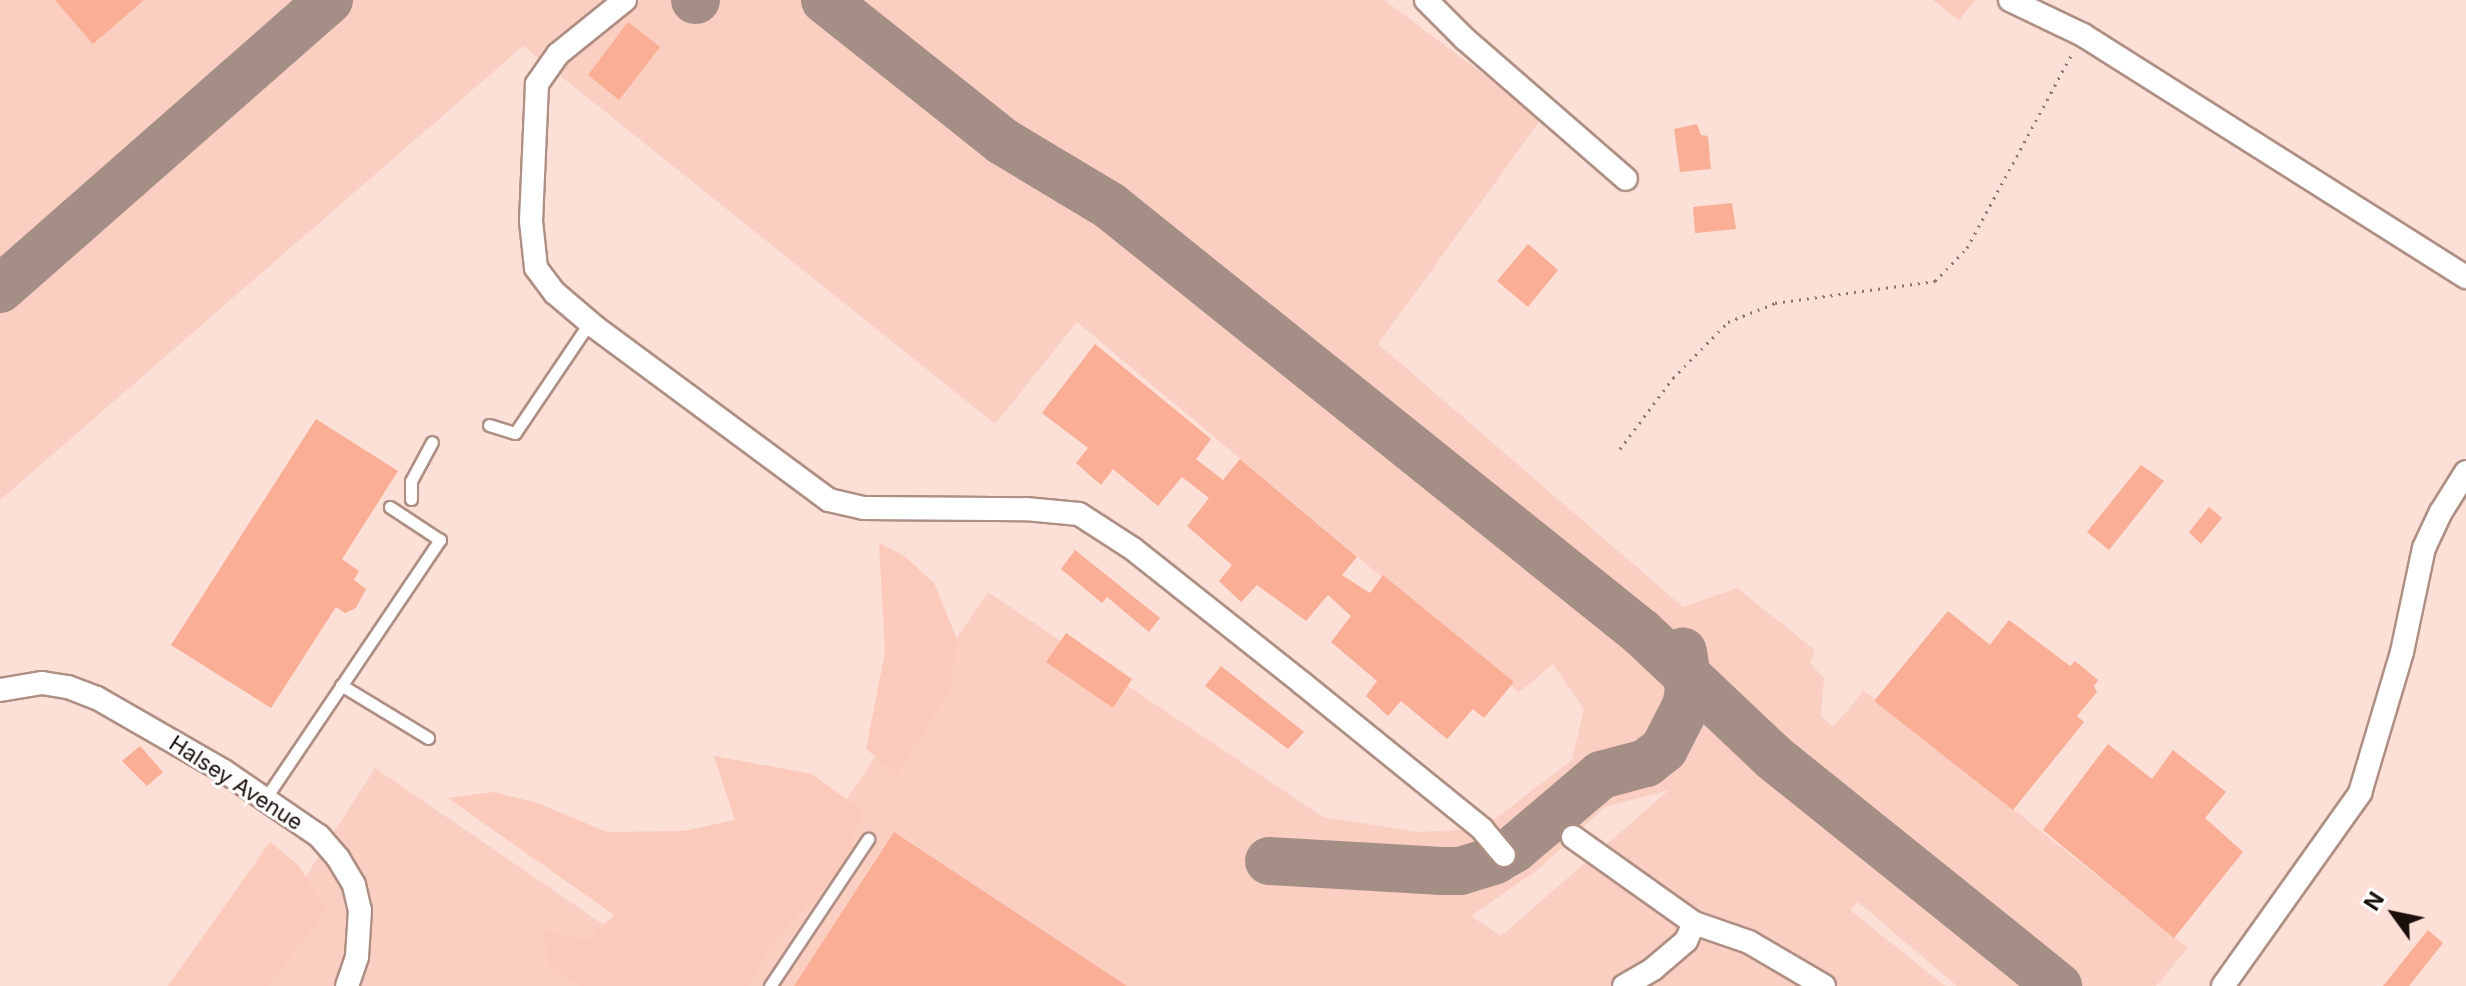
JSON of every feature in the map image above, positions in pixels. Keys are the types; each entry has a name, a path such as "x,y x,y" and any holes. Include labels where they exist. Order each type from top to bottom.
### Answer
{"street":[{"path":"625,0 558,54 537,84 531,221 536,268 555,293 829,500 864,508 1026,509 1079,514 1133,549 1302,683 1482,829 1504,855"},
{"path":"1426,0 1465,39 1626,179"},
{"path":"2010,0 2083,35 2466,277"},
{"path":"2223,986 2360,793 2402,652 2424,548 2441,512 2466,472"},
{"name":"Halsey Avenue","path":"0,690 42,683 68,687 97,698 224,771 319,836 338,858 354,885 360,910 360,933 347,986"},
{"path":"1573,837 1694,923 1749,942 1824,986"},
{"path":"1624,986 1653,969 1686,941 1694,923"}],"lane":[{"path":"489,425 515,433 590,322"},
{"path":"411,499 411,481 432,442"},
{"path":"265,799 440,540 390,507"},
{"path":"341,685 428,738"},
{"path":"770,986 868,839"}],"path":[{"path":"1620,449 1673,378 1728,322 1775,303 1935,281 1967,248 2083,35"}],"shaded area":[{"path":"0,0 1384,0 1542,118 1378,344 1683,607 1737,588 1815,650 1810,663 1824,678 1821,716 1833,727 1864,691 2188,948 2156,986 1957,986 1858,902 1850,910 1945,986 719,986 988,592 1323,817 1418,832 1482,829 1572,760 1584,709 1553,664 1519,692 1077,322 995,424 523,46 0,500","holes":["1669,790 1501,936 1471,916 1540,868 1605,807"]},
{"path":"1933,0 1975,0 1959,20"},
{"path":"879,543 904,556 934,583 956,637 951,689 897,774 866,749 885,653"},
{"path":"714,756 812,774 863,811 844,866 773,942 748,986 581,986 549,965 543,930 586,941 614,915 448,798 493,792 537,803 607,832 684,831 735,820"},
{"path":"375,768 693,986 236,986"},
{"path":"270,842 299,866 326,910 268,986 168,986"}],"building":[{"path":"55,0 144,0 93,44"},
{"path":"628,22 660,47 619,100 588,75"},
{"path":"1697,124 1701,135 1708,136 1711,169 1680,172 1674,129"},
{"path":"1732,203 1736,229 1695,233 1693,207"},
{"path":"1528,244 1558,270 1528,307 1497,281"},
{"path":"1095,344 1211,439 1196,459 1223,480 1240,459 1357,557 1342,575 1370,593 1383,575 1514,682 1484,718 1473,709 1447,739 1401,701 1388,716 1366,696 1377,681 1331,642 1351,616 1328,595 1306,621 1257,585 1241,602 1219,581 1232,565 1187,526 1209,498 1182,477 1158,506 1113,469 1101,485 1076,463 1088,448 1042,413"},
{"path":"316,419 398,471 342,559 359,571 354,580 366,589 356,608 345,613 336,607 271,708 171,645"},
{"path":"2141,465 2164,481 2109,550 2087,532"},
{"path":"2209,507 2222,518 2201,544 2189,532"},
{"path":"1075,550 1160,618 1149,632 1107,597 1102,603 1061,569"},
{"path":"1948,611 1990,645 2009,620 2070,666 2075,661 2098,680 2094,686 2097,692 2077,716 2084,722 2013,810 1874,701"},
{"path":"1066,633 1132,679 1113,708 1046,662"},
{"path":"1221,666 1304,732 1288,749 1205,686"},
{"path":"2108,744 2152,779 2173,750 2226,792 2205,818 2243,852 2174,938 2043,830"},
{"path":"140,746 163,772 147,786 122,761"},
{"path":"894,832 1127,986 794,986"},
{"path":"2428,930 2443,943 2409,986 2383,986"}],"taxiway":[{"path":"0,289 329,0"},
{"path":"825,0 1002,141 1110,206 1641,632 1773,757 2058,986"},
{"path":"1269,861 1460,871 1495,860 1514,849 1601,775 1646,763 1664,749 1686,706 1689,690 1683,651"}]}
